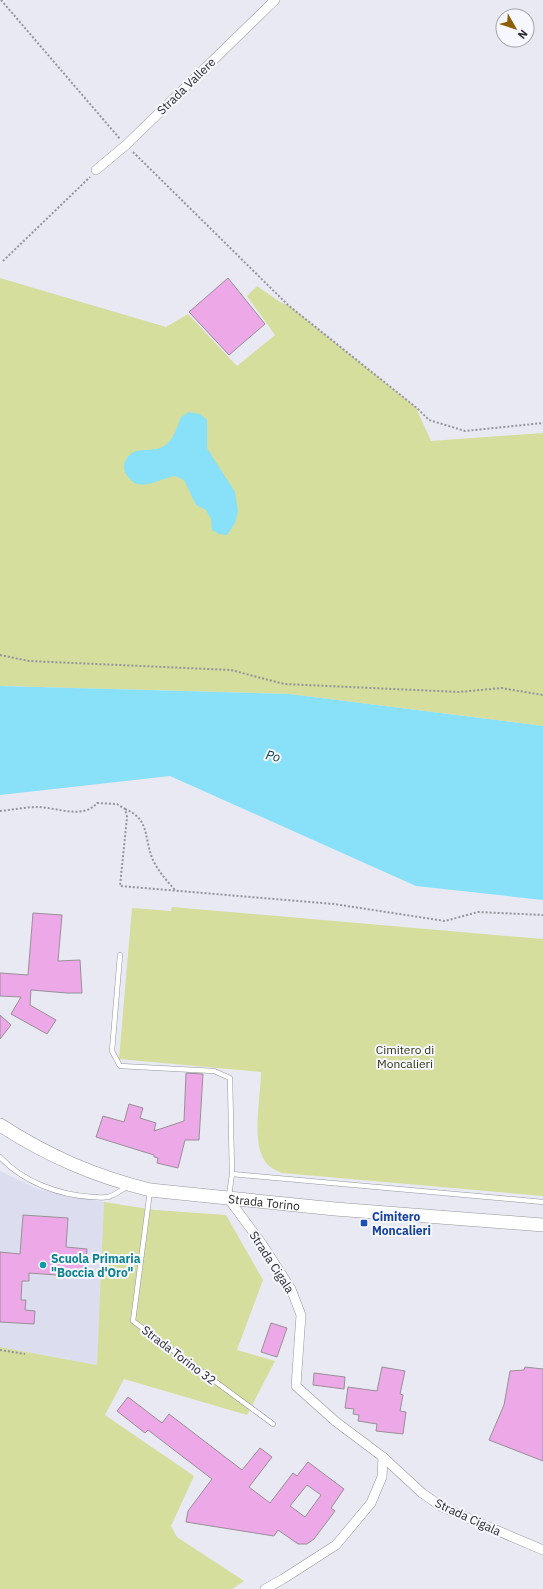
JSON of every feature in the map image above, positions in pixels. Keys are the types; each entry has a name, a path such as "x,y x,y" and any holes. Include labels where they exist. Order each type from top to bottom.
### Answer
{"main road":[{"name":"Strada Torino","path":"0,1125 75,1166 130,1185 150,1190 334,1208 543,1225"}],"street":[{"name":"Strada Vallere","path":"96,170 126,145 274,0"},
{"name":"Strada Cigala","path":"228,1198 262,1244 291,1289 301,1315 296,1386 335,1421 383,1457 422,1493 442,1507 543,1550"},
{"path":"264,1589 283,1579 336,1545 371,1503 382,1477 383,1457"}],"lane":[{"path":"120,955 112,1051 120,1066 214,1071 230,1078 232,1174 228,1198"},
{"path":"0,1157 18,1173 43,1186 60,1192 83,1196 107,1197 130,1185"},
{"path":"232,1174 543,1202"},
{"name":"Strada Torino 32","path":"150,1190 133,1321 273,1424"}],"path":[{"path":"1,0 126,145 288,305 418,409 429,420 465,431 543,423"},
{"path":"2,261 96,170"},
{"path":"0,655 29,661 231,670 284,684 459,692 501,688 543,695"},
{"path":"0,811 38,807 79,812 93,808 97,803 117,804 133,812 141,821 147,834 153,860 175,890"},
{"path":"125,809 127,817 120,886 334,904 445,921 478,912 543,915"},
{"path":"0,1350 25,1354"}],"shaded area":[{"path":"0,1171 37,1189 104,1202 103,1262 97,1365 0,1347"}],"green space":[{"path":"0,278 166,327 188,314 237,366 275,335 247,296 257,286 280,302 288,305 418,409 417,410 431,441 543,433 543,726 289,694 0,686"},
{"name":"Cimitero di Moncalieri","path":"172,907 543,939 543,1196 282,1173 269,1166 263,1158 259,1147 258,1122 261,1072 119,1059 132,908 171,911"},
{"path":"104,1202 155,1210 226,1215 263,1280 237,1350 275,1361 247,1415 124,1379 105,1415 194,1476 171,1526 177,1537 244,1581 232,1589 0,1589 0,1347 97,1365"}],"water":[{"path":"189,412 200,414 207,420 207,448 235,492 238,511 235,523 227,535 219,534 212,530 211,519 206,510 196,505 184,480 175,476 151,483 139,484 128,477 125,471 125,463 130,455 137,451 157,449 164,446 173,437 181,417"},
{"name":"Po","path":"0,686 289,694 543,726 543,900 416,886 170,776 0,795"}],"building":[{"path":"228,278 265,324 229,355 189,312"},
{"path":"33,913 62,915 58,961 80,960 82,993 31,990 30,1005 56,1020 47,1034 11,1014 21,997 0,996 0,973 28,975"},
{"path":"0,1015 11,1025 0,1039"},
{"path":"186,1073 203,1074 199,1140 185,1140 178,1168 157,1163 158,1158 154,1157 154,1155 96,1137 103,1116 124,1122 129,1104 143,1108 140,1118 156,1123 154,1131 184,1121"},
{"name":"Scuola Primaria \"Boccia d'Oro\"","path":"23,1215 68,1218 66,1247 87,1249 85,1277 29,1273 29,1281 22,1281 21,1300 26,1300 25,1310 35,1311 34,1324 0,1322 0,1252 20,1254"},
{"path":"271,1323 287,1328 277,1357 261,1352"},
{"path":"382,1367 405,1371 400,1394 403,1395 400,1411 406,1412 403,1434 376,1431 377,1424 358,1421 359,1415 353,1414 354,1409 345,1408 348,1387 377,1391"},
{"path":"525,1367 543,1369 543,1461 489,1440 504,1405 510,1371 524,1370"},
{"path":"314,1373 345,1377 344,1389 313,1385"},
{"path":"128,1397 162,1423 169,1414 242,1470 260,1448 272,1457 249,1487 270,1503 293,1473 297,1476 308,1462 344,1489 331,1508 335,1511 314,1539 307,1544 298,1544 278,1530 274,1536 186,1522 188,1511 212,1479 148,1430 145,1433 117,1411","holes":["307,1485 321,1495 305,1517 290,1506"]}],"place":[{"name":"Cimitero Moncalieri","path":"364,1223"},
{"name":"Scuola Primaria \"Boccia d'Oro\"","path":"43,1265"}]}
